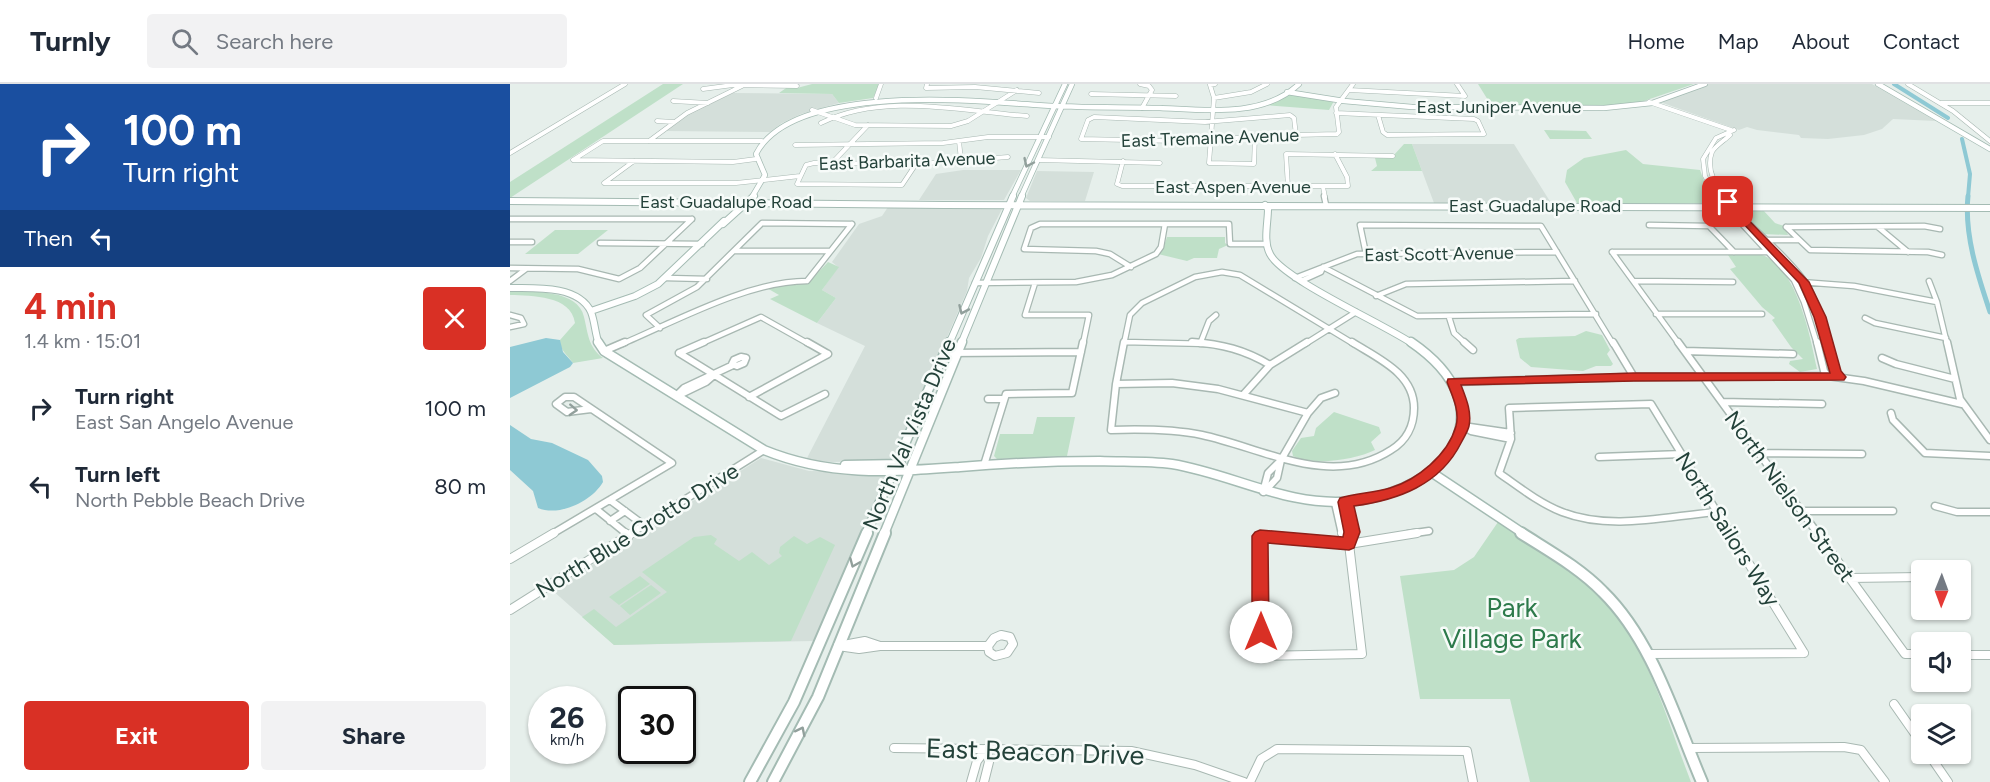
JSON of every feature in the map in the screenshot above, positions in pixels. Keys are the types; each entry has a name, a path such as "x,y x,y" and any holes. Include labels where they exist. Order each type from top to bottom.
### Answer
{"main road":[{"name":"North Val Vista Drive","path":"750,782 794,702 1008,204 1065,84"},
{"name":"North Val Vista Drive","path":"773,782 807,720 986,283 1072,84"},
{"path":"1289,91 1294,84"},
{"path":"1289,91 1299,84"},
{"name":"East Juniper Avenue","path":"1652,102 1697,84"},
{"name":"East Juniper Avenue","path":"762,141 783,124 812,111 842,103 876,98 981,99 1055,105 1213,109 1256,103 1289,91 1420,107 1612,108 1652,102 1705,84"},
{"path":"1878,84 1990,149"},
{"path":"591,311 635,296 666,278 728,221 762,186 765,173 756,159 762,141"},
{"name":"East Guadalupe Road","path":"510,201 1990,208"},
{"path":"510,288 537,288 563,292 580,300 591,311 595,336 604,351 764,450 791,462 835,470 912,466 1163,463 1193,469 1263,492 1301,501 1346,502 1379,497 1399,491 1431,472 1448,455 1463,426 1462,405 1453,382 1437,361 1415,345 1298,280 1276,263 1266,244 1266,226 1263,223 1265,205"},
{"path":"1431,472 1589,579 1603,591 1629,622 1648,654 1702,782"}],"street":[{"path":"510,153 625,84"},
{"path":"703,89 746,84 797,86"},
{"path":"649,141 675,122 746,84"},
{"path":"876,98 881,84"},
{"path":"1141,84 1151,88 1143,107"},
{"path":"1215,84 1210,85 1214,98 1210,165 1254,164 1255,136"},
{"path":"1214,98 1251,92 1267,84"},
{"path":"1353,84 1341,99 1336,113 1477,119 1483,135 1386,134 1378,115"},
{"path":"1348,90 1465,96 1457,84"},
{"path":"1908,84 1941,103 1960,116 1983,137 1990,139"},
{"path":"926,86 1039,93"},
{"path":"812,111 847,124 960,124 1017,90"},
{"path":"1091,94 1176,96"},
{"path":"673,101 708,103"},
{"path":"1652,102 1734,130 1715,145 1709,156 1708,165 1713,182 1729,207 1759,238 1777,252 1804,282 1820,317 1835,372 1839,377"},
{"path":"1941,103 1990,103"},
{"path":"820,123 830,117 868,109 959,108 1027,116"},
{"name":"East Tremaine Avenue","path":"1212,122 1090,118 1082,141 1339,134 1336,113"},
{"path":"1212,122 1293,116 1296,135"},
{"path":"657,121 675,122"},
{"path":"831,163 868,125"},
{"path":"795,145 934,144 988,137 1049,137"},
{"path":"568,166 603,141 762,141"},
{"path":"959,141 962,160"},
{"path":"1288,187 1286,154 1393,156"},
{"name":"East Aspen Avenue","path":"1123,161 1118,186 1348,186 1347,175 1337,164 1335,154"},
{"name":"East Barbarita Avenue","path":"800,176 806,165 916,164 1008,157"},
{"path":"575,160 733,162 756,159"},
{"path":"1038,160 1160,163"},
{"path":"635,161 604,183 719,184 800,176 797,184 902,185 916,164"},
{"path":"1323,187 1326,205"},
{"path":"510,219 692,219 630,275 619,279 578,269 510,268"},
{"path":"604,351 763,286 784,281 807,281 852,224 762,224 707,279 685,295 646,315 660,328"},
{"path":"975,283 1091,280 1150,258 1160,250 1165,224"},
{"path":"1131,267 1103,252 1024,249 1034,225 1229,224 1230,244 1266,244"},
{"path":"1366,254 1360,225 1541,226 1634,377"},
{"path":"1649,225 1709,226 1734,252 1777,252"},
{"path":"1940,229 1924,226 1786,226 1810,250 1942,255"},
{"path":"1877,226 1908,252"},
{"path":"1759,238 1797,238"},
{"path":"1759,238 1768,252 1794,281 1811,319 1824,371 1828,376"},
{"path":"510,242 532,242"},
{"path":"600,243 702,244"},
{"path":"735,251 830,251"},
{"name":"East Scott Avenue","path":"1298,280 1321,272 1323,267 1345,257 1366,254 1557,252"},
{"name":"North Nielson Street","path":"1734,252 1612,252 1905,654 1911,654"},
{"path":"1323,267 1417,316 1596,314"},
{"path":"510,281 526,268"},
{"path":"1222,272 1240,275 1328,328 1404,376 1414,393 1411,431 1393,450 1371,460 1344,467 1311,466 1281,460 1204,435 1153,429 1111,430 1116,384 1130,315 1142,303 1207,273 1222,272"},
{"path":"666,278 707,279"},
{"path":"1376,296 1406,284 1575,281"},
{"path":"1634,281 1733,282"},
{"path":"1794,281 1854,286 1936,302"},
{"path":"1929,281 1962,404 1990,440"},
{"path":"988,399 1072,393 1089,315 1025,315 1035,283"},
{"path":"1244,394 1270,365 1356,312"},
{"path":"1656,314 1762,314"},
{"path":"510,315 521,318 524,324 510,327"},
{"path":"1200,344 1209,321 1216,315"},
{"path":"749,397 828,354 761,317 679,353 749,397 781,416 825,394"},
{"path":"1449,317 1454,333 1473,350"},
{"path":"1865,318 1875,323 1946,338"},
{"path":"1124,342 1200,344 1250,353 1270,365"},
{"path":"1684,351 1793,354"},
{"path":"944,353 1081,352"},
{"path":"1882,358 1896,364 1956,379"},
{"path":"676,396 706,382 733,365"},
{"path":"1453,382 1634,377 1828,376 1962,404"},
{"path":"1116,384 1172,383 1218,388 1308,413"},
{"path":"1263,492 1271,487 1282,468 1281,460 1308,413 1321,398 1335,393"},
{"path":"510,559 672,463 591,409 570,396 559,400 556,405 567,412 591,409"},
{"path":"984,465 1005,396"},
{"path":"1722,402 1822,404"},
{"name":"North Sailors Way","path":"1511,436 1509,408 1651,404 1804,653 1648,654"},
{"path":"1891,413 1893,420 1925,453 1990,456"},
{"path":"1463,426 1471,431 1511,436 1499,473 1562,512 1580,518 1603,521 1658,519 1686,513 1718,512"},
{"name":"North Blue Grotto Drive","path":"510,610 764,450"},
{"path":"1760,453 1862,454"},
{"path":"1599,457 1682,454"},
{"path":"610,500 645,526"},
{"path":"1335,502 1342,535 1349,544"},
{"path":"1346,502 1352,532 1349,544 1362,654 1261,656 1260,536 1349,544 1429,531"},
{"path":"1935,506 1957,512 1990,512"},
{"path":"596,509 629,536"},
{"path":"610,521 625,511"},
{"path":"1801,511 1893,511"},
{"path":"1849,578 1911,578"},
{"path":"838,646 870,649 880,646 988,646"},
{"path":"1971,655 1990,655"},
{"path":"1894,704 1911,728"},
{"path":"1688,748 1844,747 1861,750 1885,782"},
{"name":"East Beacon Drive","path":"894,748 1131,751 1195,765 1244,782"},
{"path":"971,782 977,761 986,748"},
{"path":"984,782 989,762 986,748"},
{"path":"1250,782 1261,759 1277,749 1467,751 1473,782"},
{"path":"1936,764 1948,782"}],"shaded area":[{"path":"1708,84 1872,84 1936,121 1893,119 1882,129 1864,135 1828,139 1801,138 1799,135 1747,127 1739,130 1660,102"},
{"path":"733,93 832,94 839,103 801,114 770,132 664,131 695,110"},
{"path":"1412,144 1514,144 1551,203 1434,203"},
{"path":"963,170 1021,170 1004,200 919,200 936,174"},
{"path":"1037,171 1094,172 1085,201 1030,201 1026,198"},
{"path":"888,207 1002,209 988,236 981,258 969,278 967,291 896,455 890,460 882,461 806,460 865,346 817,323 836,298 822,290 838,267 832,262 859,224 882,216"},
{"path":"761,458 809,471 881,472 885,476 814,641 614,645 552,590"}],"green space":[{"path":"663,84 683,84 510,198 510,182"},
{"path":"812,84 880,84 873,98 839,103 832,94 779,93 789,86 797,88"},
{"path":"1478,84 1694,84 1641,102 1610,105 1491,105"},
{"path":"1290,94 1334,101 1329,110 1265,105"},
{"path":"1544,130 1586,131 1592,139 1550,139"},
{"path":"1404,144 1412,144 1422,171 1371,171 1377,166 1374,154 1393,156"},
{"path":"1626,150 1643,164 1700,170 1704,181 1719,203 1577,203 1565,182 1567,170 1584,158"},
{"path":"1763,210 1775,223 1784,226 1788,235 1762,234 1741,211"},
{"path":"555,230 608,230 578,254 525,254"},
{"path":"1167,237 1225,237 1225,243 1228,245 1219,249 1217,258 1194,258 1187,261 1158,254 1163,249"},
{"path":"1759,254 1772,260 1792,286 1806,321 1817,369 1800,372 1789,364 1790,361 1803,359 1791,347 1772,320 1775,318 1762,307 1730,269 1736,267 1728,255"},
{"path":"828,262 839,267 822,290 836,298 817,323 770,299 779,295 765,287 808,283"},
{"path":"510,291 542,292 573,301 580,308 584,317 591,344 603,358 573,363 560,344 560,340 575,323 566,307 549,299 510,295"},
{"path":"1586,331 1602,335 1610,350 1607,354 1613,364 1611,366 1596,366 1583,371 1531,367 1520,358 1516,340 1519,338 1575,336"},
{"path":"1334,412 1379,427 1381,433 1371,442 1375,450 1357,457 1322,461 1311,461 1293,456 1292,451 1301,438 1314,436 1316,428"},
{"path":"1037,417 1075,417 1067,456 997,459 994,456 1000,434 1033,434"},
{"name":"Park Village Park","path":"1498,522 1575,575 1615,614 1643,659 1654,683 1691,782 1530,782 1510,699 1420,699 1400,576 1454,570 1474,557"},
{"path":"711,535 717,539 714,544 739,561 752,552 769,565 782,556 779,553 780,547 794,536 807,544 820,537 835,545 791,641 614,645 582,617 594,609 616,627 667,592 642,572 694,537"},
{"path":"640,576 650,584 619,605 609,597"},
{"path":"651,585 661,593 630,615 620,606"}],"water":[{"path":"546,338 560,340 563,352 573,363 570,367 510,398 510,347"},
{"path":"510,425 531,439 552,443 588,460 602,476 603,482 591,495 575,506 556,510 538,508 533,491 510,470"}],"waterway":[{"path":"1894,84 1948,118"},
{"path":"1962,139 1970,174 1968,197"},
{"path":"1968,196 1970,240 1990,312"}],"route":[{"path":"1261,632 1260,536 1304,542 1349,544 1352,532 1346,502 1360,501 1399,491 1423,478 1448,455 1463,426 1462,405 1453,382 1481,379 1634,377 1839,377 1835,372 1820,317 1804,282 1728,202"}]}
